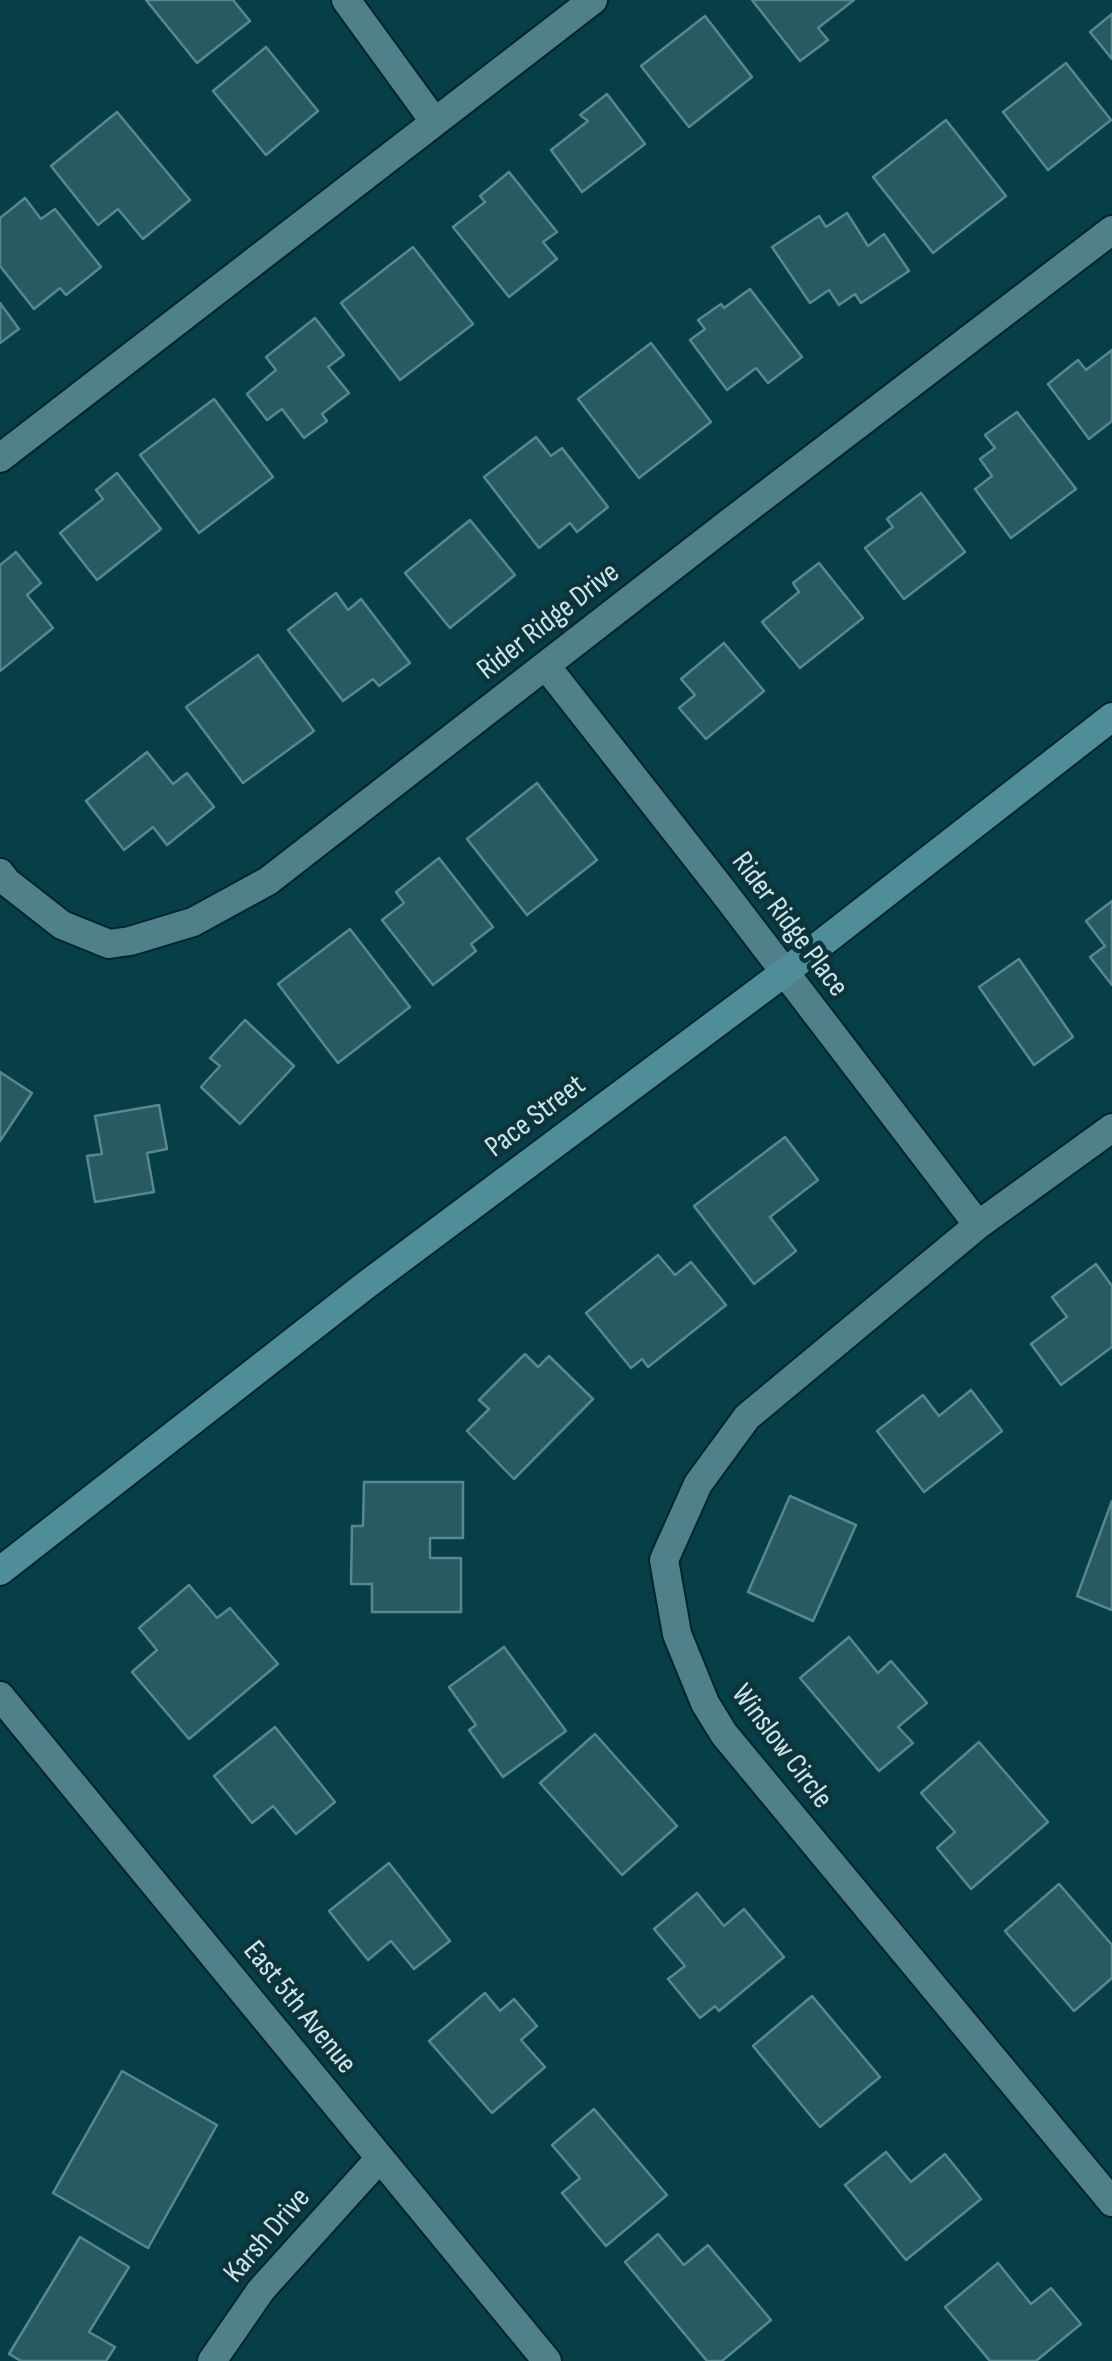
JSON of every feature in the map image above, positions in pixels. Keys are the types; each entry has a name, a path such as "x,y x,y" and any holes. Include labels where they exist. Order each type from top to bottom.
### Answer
{"main road":[{"name":"Pace Street","path":"0,1571 366,1285 785,972 1112,717"}],"street":[{"path":"346,0 434,121"},
{"path":"0,458 593,0"},
{"name":"Rider Ridge Drive","path":"0,873 62,925 109,944 193,922 268,881 1112,230"},
{"name":"Rider Ridge Place","path":"546,666 978,1225"},
{"name":"Winslow Circle","path":"1112,1128 978,1225 746,1417 698,1484 664,1560 676,1634 705,1702 724,1734 1112,2202"},
{"name":"East 5th Avenue","path":"0,1696 547,2361"},
{"name":"Karsh Drive","path":"212,2361 261,2290 380,2158"}],"building":[{"path":"146,0 233,0 250,21 197,63"},
{"path":"752,0 854,0 818,28 828,40 800,61"},
{"path":"1112,14 1112,59 1090,32"},
{"path":"705,16 752,77 689,127 641,66"},
{"path":"266,47 318,111 266,155 213,91"},
{"path":"1066,63 1111,120 1048,170 1003,112"},
{"path":"607,94 645,144 582,192 551,150 588,121 580,115"},
{"path":"117,112 190,200 143,239 118,209 98,225 51,166"},
{"path":"946,120 1006,196 933,253 873,177"},
{"path":"509,172 557,232 543,242 557,259 509,297 453,227 485,202 480,196"},
{"path":"25,198 41,219 55,209 101,267 66,295 60,288 34,309 0,266 0,218"},
{"path":"847,213 868,246 884,234 909,271 861,303 855,294 839,305 829,290 810,303 772,247 819,216 826,227"},
{"path":"413,247 473,324 400,380 341,303"},
{"path":"750,289 802,357 768,383 756,368 727,390 690,340 705,329 698,320 721,304 724,308"},
{"path":"0,303 19,329 0,343"},
{"path":"315,318 344,355 328,367 349,393 322,414 327,421 304,438 282,409 267,420 247,394 276,370 266,357"},
{"path":"651,343 711,422 639,478 578,399"},
{"path":"1112,350 1112,421 1089,439 1048,384 1078,360 1086,370"},
{"path":"214,399 273,477 199,533 140,455"},
{"path":"1017,412 1076,489 1011,538 975,489 992,476 980,459 995,448 985,435"},
{"path":"536,437 551,456 562,448 608,507 577,532 570,523 539,548 484,477"},
{"path":"117,473 161,529 97,580 60,533 103,499 96,490"},
{"path":"921,493 965,552 904,599 865,548 893,527 887,519"},
{"path":"470,520 515,575 450,628 405,573"},
{"path":"16,552 41,583 27,595 53,628 0,671 0,565"},
{"path":"819,563 863,618 800,668 762,622 799,592 793,583"},
{"path":"336,593 348,610 361,599 410,663 379,686 373,679 343,701 288,630"},
{"path":"724,643 764,691 706,739 679,708 695,695 681,679"},
{"path":"258,655 314,731 243,783 186,707"},
{"path":"147,752 173,784 187,773 214,807 167,845 153,827 124,850 86,801"},
{"path":"537,783 597,860 527,915 467,839"},
{"path":"439,858 493,927 471,944 476,951 433,985 382,920 404,903 396,892"},
{"path":"1112,901 1112,985 1090,957 1105,946 1086,921"},
{"path":"350,929 410,1007 338,1063 278,984"},
{"path":"1019,959 1073,1037 1034,1065 979,987"},
{"path":"245,1020 294,1066 240,1124 201,1087 220,1066 210,1058"},
{"path":"0,1072 32,1093 0,1141"},
{"path":"159,1105 167,1149 147,1153 154,1192 95,1202 87,1156 102,1154 95,1116"},
{"path":"785,1137 818,1180 770,1217 796,1251 754,1284 694,1206"},
{"path":"658,1255 675,1275 691,1262 726,1305 648,1367 642,1359 631,1368 586,1313"},
{"path":"1096,1264 1112,1286 1112,1347 1061,1385 1031,1344 1067,1317 1052,1297"},
{"path":"525,1354 538,1367 549,1356 593,1399 514,1479 467,1431 489,1409 479,1400"},
{"path":"971,1390 1002,1431 924,1492 877,1431 923,1395 939,1416"},
{"path":"364,1482 463,1482 463,1538 430,1538 430,1558 461,1558 461,1612 372,1612 372,1584 351,1584 352,1526 363,1526"},
{"path":"790,1496 856,1525 813,1621 748,1592"},
{"path":"1112,1501 1112,1610 1077,1596"},
{"path":"189,1585 217,1618 230,1608 278,1664 189,1739 132,1672 157,1650 139,1628"},
{"path":"849,1637 878,1673 891,1661 927,1703 898,1727 913,1743 879,1771 800,1678"},
{"path":"504,1647 566,1731 503,1777 469,1730 476,1725 449,1687"},
{"path":"275,1727 335,1802 296,1834 273,1806 252,1823 214,1776"},
{"path":"595,1734 677,1826 622,1875 540,1783"},
{"path":"979,1742 1048,1822 971,1889 937,1848 955,1832 921,1793"},
{"path":"389,1863 450,1941 414,1969 391,1941 368,1960 329,1911"},
{"path":"1059,1884 1112,1945 1112,1978 1074,2011 1005,1931"},
{"path":"697,1893 724,1926 744,1909 784,1957 719,2011 715,2006 700,2018 668,1979 685,1966 654,1929"},
{"path":"485,1993 500,2011 514,1999 537,2026 521,2040 545,2067 492,2113 429,2041"},
{"path":"812,1996 880,2077 820,2127 753,2046"},
{"path":"122,2071 217,2125 148,2248 53,2193"},
{"path":"594,2109 667,2195 606,2246 562,2193 580,2178 552,2145"},
{"path":"886,2152 911,2182 945,2154 981,2199 906,2260 845,2185"},
{"path":"658,2234 684,2265 708,2245 771,2320 722,2361 707,2361 625,2262"},
{"path":"80,2237 129,2267 89,2332 115,2347 106,2361 21,2361 9,2354"},
{"path":"998,2263 1031,2304 1051,2288 1081,2324 1036,2361 990,2361 945,2307"}]}
